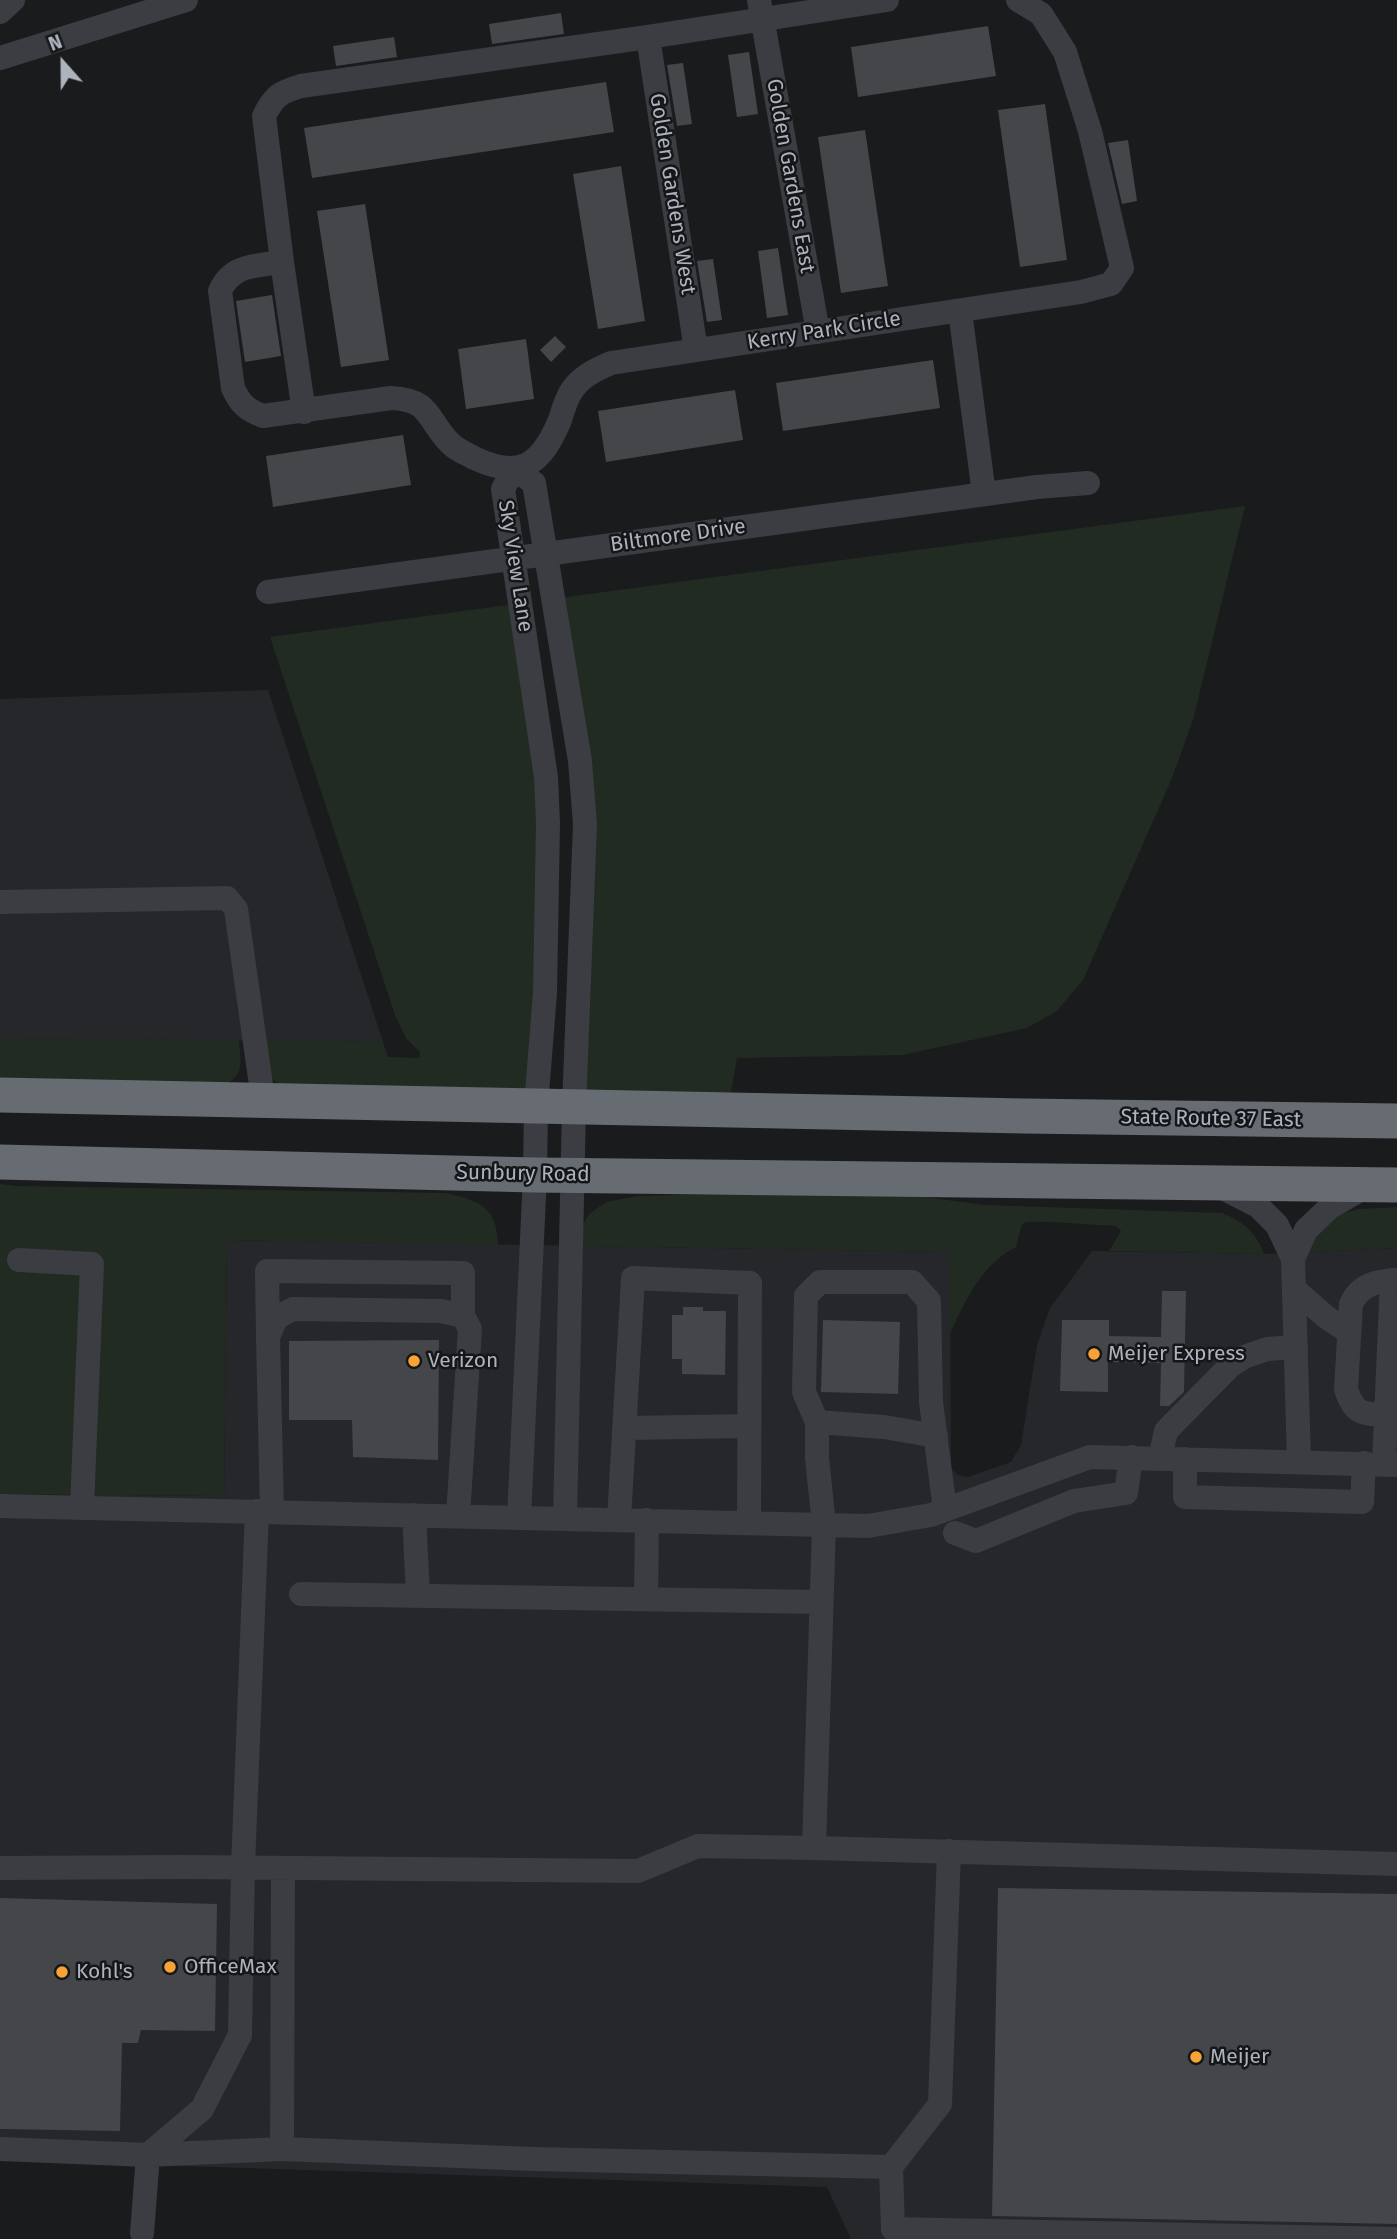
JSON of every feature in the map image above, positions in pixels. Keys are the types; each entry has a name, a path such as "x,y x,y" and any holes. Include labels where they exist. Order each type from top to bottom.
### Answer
{"highway":[{"path":"0,1095 574,1107"},
{"name":"State Route 37 East","path":"574,1107 1397,1121"},
{"name":"Sunbury Road","path":"0,1162 535,1175 1213,1183"},
{"path":"1213,1183 1383,1185"}],"street":[{"path":"0,12 13,0"},
{"path":"0,58 186,0"},
{"path":"304,412 264,116 271,102 282,92 300,86 648,37 761,10 887,0"},
{"name":"Kerry Park Circle","path":"514,469 528,466 546,447 571,391 587,374 611,363 1082,292 1111,284 1122,268 1090,131 1065,52 1041,14 1018,0"},
{"name":"Golden Gardens East","path":"761,10 818,332"},
{"name":"Golden Gardens West","path":"648,37 696,351"},
{"path":"282,262 239,269 225,279 220,291 233,388 239,403 263,416 391,398 409,399 421,405 452,445 492,466 514,469"},
{"path":"960,310 984,494"},
{"name":"Sky View Lane","path":"519,1517 536,1105 545,993 548,823 547,788 503,489 514,469 534,483 580,761 585,824 572,1175 565,1518"},
{"name":"Biltmore Drive","path":"268,592 984,494 1088,483"},
{"path":"0,902 227,898 236,909 263,1099"},
{"path":"1213,1183 1258,1206 1277,1224 1293,1259 1299,1461"},
{"path":"1293,1259 1306,1230 1330,1207 1383,1185"},
{"path":"19,1260 92,1264 82,1507"},
{"path":"142,2237 148,2155 202,2109 240,2035 243,1867 264,1511 267,1272 463,1273 463,1316 470,1329 458,1516"},
{"path":"619,1519 633,1278 750,1283 749,1523"},
{"path":"1185,1459 1185,1497 1362,1502 1382,1464 1390,1423 1395,1280 1378,1281 1356,1293 1351,1304 1346,1389 1350,1402 1357,1411 1390,1423"},
{"path":"814,1848 824,1525 817,1458 817,1422 804,1392 806,1296 820,1282 912,1282 929,1301 931,1402 945,1510"},
{"path":"1294,1289 1326,1317 1349,1332"},
{"path":"268,1336 276,1318 293,1309 441,1311 463,1316"},
{"path":"1160,1458 1166,1431 1230,1366 1244,1357 1267,1349 1296,1347"},
{"path":"817,1422 884,1427 936,1436"},
{"path":"625,1428 749,1426"},
{"path":"0,1506 869,1526 931,1515 1090,1457 1382,1464"},
{"path":"955,1533 976,1541 1074,1501 1126,1493 1130,1457"},
{"path":"414,1515 418,1595"},
{"path":"646,1599 647,1520"},
{"path":"300,1594 821,1602"},
{"path":"0,1868 243,1867 638,1871 698,1846 1397,1864"},
{"path":"949,1851 940,2104 891,2167 893,2229 1397,2239"},
{"path":"282,2149 283,1868"},
{"path":"0,2149 148,2155 282,2149 534,2159 891,2167"}],"shaded area":[{"path":"1245,506 1193,720 1172,778 1083,980 1057,1011 1027,1028 903,1055 737,1058 730,1097 581,1094 591,838 559,598"},
{"path":"515,604 538,768 532,1093 284,1087 272,1079 258,1040 383,1042 388,1057 419,1058 420,1052 406,1038 395,1015 270,637"},
{"path":"268,690 383,1042 0,1038 0,699"},
{"path":"0,1038 239,1040 241,1060 236,1076 225,1085 0,1078"},
{"path":"0,1184 446,1193 469,1199 485,1208 494,1222 498,1245 227,1240 224,1496 0,1494"},
{"path":"812,1192 909,1195 985,1205 1222,1213 1248,1228 1264,1254 1109,1251 1121,1231 1116,1226 1026,1222 1022,1224 1016,1247 1004,1254 984,1273 950,1334 949,1252 580,1246 581,1228 589,1214 606,1202 638,1196"},
{"path":"1397,1207 1397,1248 1309,1252 1310,1243 1339,1214 1359,1209"},
{"path":"227,1240 950,1252 951,1469 958,1475 968,1477 1011,1462 1021,1445 1037,1345 1050,1308 1092,1251 1264,1254 1397,1248 1397,2239 851,2239 827,2187 0,2160 0,1494 224,1496"}],"building":[{"path":"561,13 564,34 492,44 489,24"},
{"path":"988,26 996,76 858,97 851,47"},
{"path":"394,37 397,57 336,66 333,46"},
{"path":"749,52 758,114 737,117 728,55"},
{"path":"683,63 692,124 677,126 667,65"},
{"path":"606,82 614,132 312,178 304,128"},
{"path":"1045,104 1067,260 1020,267 998,110"},
{"path":"865,130 888,286 841,293 818,137"},
{"path":"1128,140 1137,201 1122,204 1108,143"},
{"path":"621,166 645,321 598,329 573,174"},
{"path":"365,204 389,360 341,367 317,211"},
{"path":"778,248 788,315 767,318 758,251"},
{"path":"713,259 722,320 707,322 697,261"},
{"path":"272,295 281,356 245,362 236,301"},
{"path":"555,336 566,347 551,362 540,350"},
{"path":"526,339 534,399 466,409 458,349"},
{"path":"933,360 940,408 783,431 776,383"},
{"path":"735,390 743,440 606,462 598,411"},
{"path":"403,435 411,485 273,507 266,456"},
{"path":"1162,1291 1186,1291 1184,1392 1169,1406 1160,1406 1161,1363 1108,1362 1108,1392 1060,1391 1062,1320 1109,1320 1109,1336 1161,1337"},
{"path":"683,1307 703,1307 703,1311 726,1311 725,1375 682,1374 682,1359 672,1359 672,1315 683,1315"},
{"path":"823,1320 900,1322 898,1394 821,1392"},
{"path":"439,1340 438,1460 353,1457 352,1420 289,1420 289,1341"},
{"name":"Meijer","path":"998,1888 1397,1894 1397,2224 992,2216"},
{"name":"Kohl's","path":"0,1898 217,1904 215,2031 141,2030 138,2043 122,2043 120,2131 0,2129"}],"place":[{"name":"Meijer Express","path":"1094,1354"},
{"name":"Verizon","path":"414,1361"},
{"name":"OfficeMax","path":"170,1967"},
{"name":"Kohl's","path":"62,1972"},
{"name":"Meijer","path":"1196,2057"}]}
